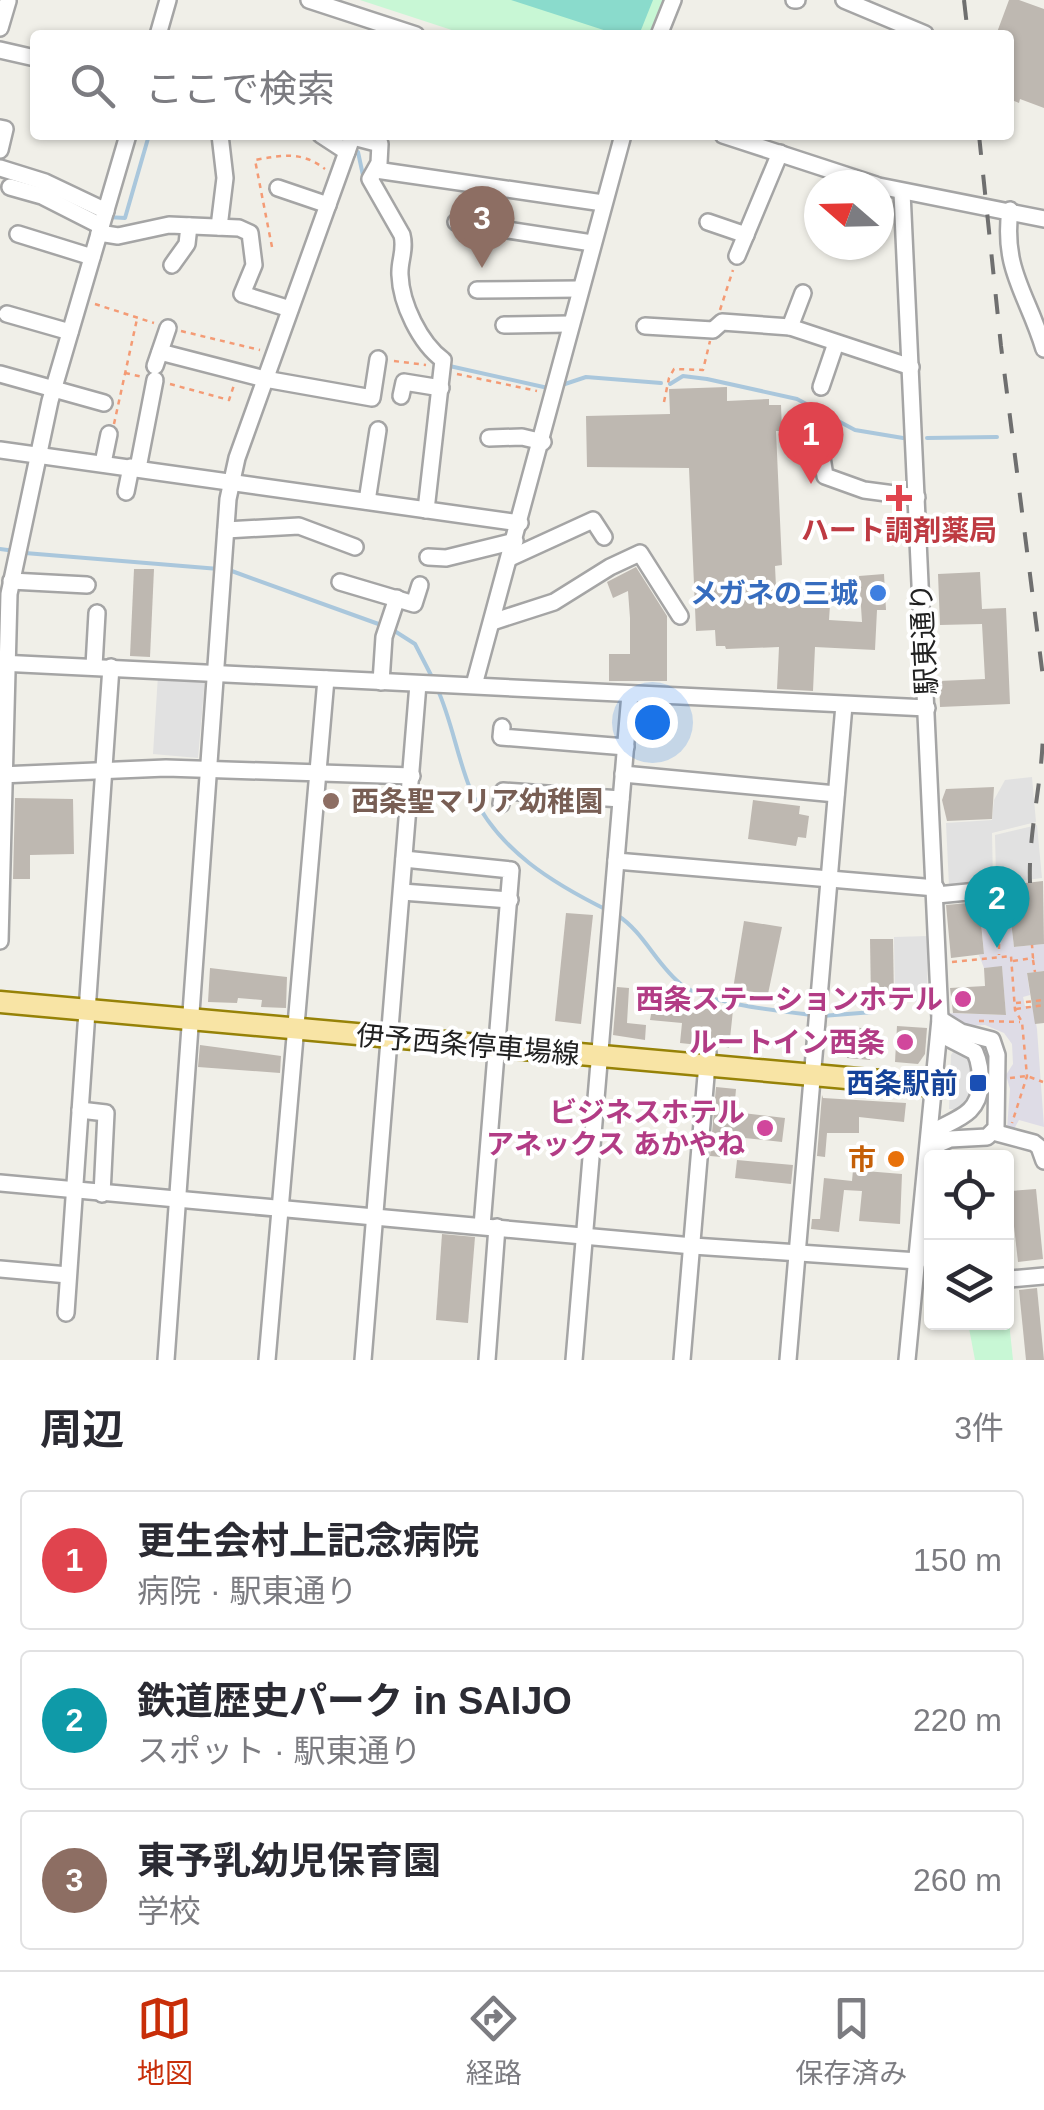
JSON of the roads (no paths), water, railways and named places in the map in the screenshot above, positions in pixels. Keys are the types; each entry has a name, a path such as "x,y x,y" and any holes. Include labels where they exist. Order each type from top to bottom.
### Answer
{"main road":[{"name":"伊予西条停車場線","path":"0,1002 599,1057 708,1059 812,1075 936,1086"}],"street":[{"path":"159,30 168,0"},
{"path":"309,0 388,30"},
{"path":"661,30 673,0"},
{"path":"844,0 915,30"},
{"path":"0,28 8,1"},
{"path":"0,50 30,57"},
{"path":"0,128 5,129 0,150"},
{"path":"0,941 3,663 11,581 54,386 126,140"},
{"path":"219,227 225,178 221,140"},
{"path":"474,686 622,140"},
{"path":"740,140 832,170"},
{"path":"166,1360 231,482 351,141 380,144 376,170 370,179 405,245 399,271 404,303 442,364 426,510"},
{"path":"737,256 780,153"},
{"path":"0,168 45,182 118,236 169,226 240,228 250,233 254,264 242,294 290,309"},
{"path":"376,170 603,203"},
{"path":"10,187 102,221"},
{"path":"278,188 328,205"},
{"path":"894,190 1044,219"},
{"name":"駅東通り","path":"902,192 937,892 940,1026 935,1135 907,1360"},
{"path":"1010,210 1010,264 1044,349"},
{"path":"456,222 592,242"},
{"path":"708,222 746,234"},
{"path":"172,264 187,244 189,226"},
{"path":"18,234 92,257"},
{"path":"477,290 579,289"},
{"path":"790,328 803,293"},
{"path":"8,314 70,332"},
{"path":"645,326 713,330 722,322 790,328 911,368"},
{"path":"504,326 570,324"},
{"path":"126,492 168,328"},
{"path":"821,387 836,342"},
{"path":"157,366 238,372 372,398 378,359"},
{"path":"0,374 104,402"},
{"path":"401,396 404,382 441,388"},
{"path":"816,418 825,476 864,490 917,497"},
{"path":"367,501 378,430"},
{"path":"103,463 109,434"},
{"path":"489,438 522,437 542,442"},
{"path":"0,450 520,523"},
{"path":"298,526 303,492"},
{"path":"510,558 593,520 604,538"},
{"path":"226,530 298,526 355,546"},
{"path":"428,557 446,558 515,541"},
{"path":"492,622 554,602 610,566 640,554 680,616"},
{"path":"11,581 87,586"},
{"path":"340,583 414,604 420,585"},
{"path":"382,682 384,637 397,598"},
{"path":"94,666 97,613"},
{"path":"3,663 927,708"},
{"path":"66,1313 112,667"},
{"path":"267,1360 326,679"},
{"path":"363,1360 418,684"},
{"path":"574,1360 630,694"},
{"path":"788,1360 844,705"},
{"path":"502,728 501,737 626,747"},
{"path":"2,775 208,769 412,776"},
{"path":"624,774 836,794"},
{"path":"502,804 503,791 621,799"},
{"path":"404,859 511,870 496,1047 486,1360"},
{"path":"616,861 828,878 937,892 1002,885"},
{"path":"402,892 510,900"},
{"path":"935,1135 986,1137 993,1132 998,1094 997,1054 992,1040 940,1026"},
{"path":"939,1054 967,1032"},
{"path":"935,1135 966,1115 979,1100 979,1058 967,1032"},
{"path":"682,1360 708,1059"},
{"path":"80,1110 106,1113 102,1194"},
{"path":"993,1132 1034,1142 1044,1161"},
{"path":"935,1135 964,1137"},
{"path":"0,1183 692,1246 918,1261"},
{"path":"0,1269 68,1275"},
{"path":"1014,1279 1044,1276"}],"waterway":[{"path":"107,217 125,218 148,140"},
{"path":"353,148 358,152 364,180"},
{"path":"422,349 436,362"},
{"path":"445,365 548,388"},
{"path":"670,384 683,376 797,399 855,430 903,438"},
{"path":"562,385 586,377 661,383"},
{"path":"927,438 997,437"},
{"path":"0,549 15,551"},
{"path":"25,553 219,569"},
{"path":"229,570 384,626"},
{"path":"393,630 415,644 433,679"},
{"path":"437,688 471,791 496,831 548,877 609,911"},
{"path":"617,915 635,930 673,977 694,992 745,1006 813,1015"},
{"path":"822,1016 873,1012"}],"railway":[{"path":"964,0 967,30"},
{"path":"980,140 1044,685"},
{"path":"1030,883 1043,728"}],"place":[{"name":"東予乳幼児保育園","path":"482,268"},
{"name":"更生会村上記念病院","path":"811,484"},
{"name":"ハート調剤薬局","path":"899,498"},
{"name":"メガネの三城","path":"878,593"},
{"name":"西条聖マリア幼稚園","path":"331,801"},
{"name":"鉄道歴史パーク in SAIJO","path":"997,948"},
{"name":"西条ステーションホテル","path":"963,999"},
{"name":"ルートイン西条","path":"905,1042"},
{"name":"西条駅前","path":"978,1083"},
{"name":"ビジネスホテル アネックス あかやね","path":"765,1128"},
{"name":"市","path":"896,1159"}]}
